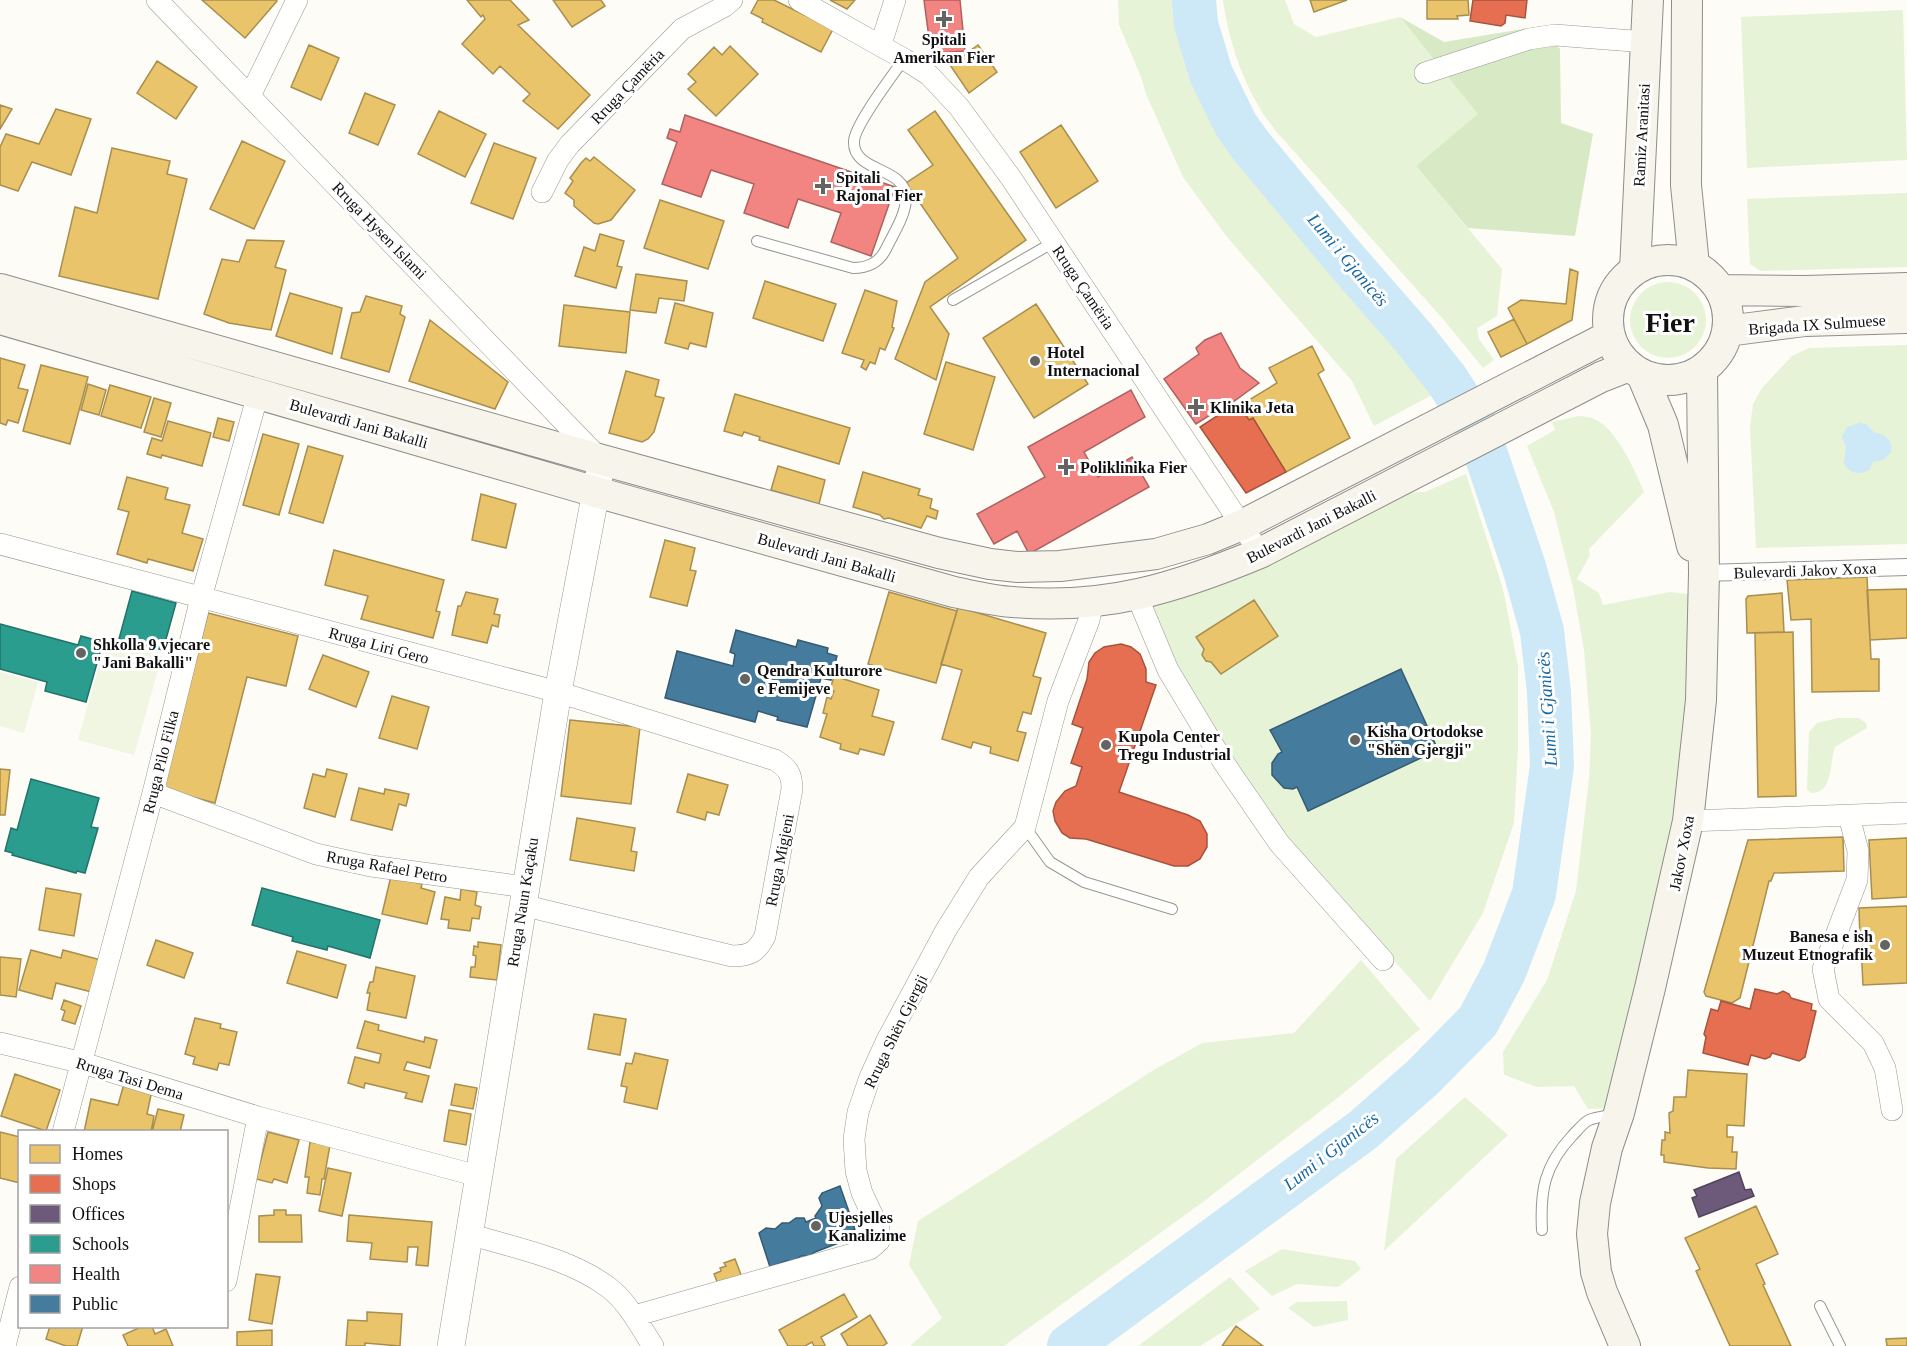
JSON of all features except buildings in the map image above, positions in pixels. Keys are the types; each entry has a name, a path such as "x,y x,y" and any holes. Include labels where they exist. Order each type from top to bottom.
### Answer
{"main road":[{"name":"Ramiz Aranitasi","path":"1635,270 1648,0"},
{"path":"1687,0 1686,185 1694,265"},
{"path":"1665,260 1694,265 1708,275 1720,290 1728,311 1727,331 1714,359 1702,370 1688,377 1657,380 1635,370 1618,354 1609,336 1609,308 1614,293 1623,280 1635,270 1649,263 1665,260"},
{"name":"Brigada IX Sulmuese","path":"1720,290 1805,291 1907,288"},
{"name":"Bulevardi Jani Bakalli","path":"0,289 939,553 1009,566 1060,566 1156,554 1208,539 1242,525 1609,336"},
{"name":"Brigada IX Sulmuese","path":"1727,331 1804,321 1907,318"},
{"name":"Bulevardi Jani Bakalli","path":"0,319 596,492 954,592 1011,602 1066,603 1137,596 1197,578 1260,554 1601,377 1635,370"},
{"name":"Jakov Xoxa","path":"1635,370 1663,425 1703,580"},
{"name":"Jakov Xoxa","path":"1625,1346 1596,1272 1592,1234 1595,1203 1607,1148 1619,1113 1670,907 1688,821 1701,700 1702,370"}],"street":[{"name":"Rruga Hysen Islami","path":"157,0 602,460"},
{"path":"250,96 297,0"},
{"name":"Rruga Çamëria","path":"542,192 558,160 570,144 682,29 732,0"},
{"name":"Rruga Çamëria","path":"799,0 881,45 929,75 959,107 1054,242 1260,554"},
{"path":"881,45 895,0"},
{"path":"1425,73 1529,39 1555,35 1646,42"},
{"name":"Rruga Pilo Filka","path":"63,1130 153,793 201,598 258,394"},
{"name":"Rruga Naun Kaçaku","path":"451,1346 523,896 558,692 602,460"},
{"name":"Rruga Liri Gero","path":"0,544 558,692"},
{"name":"Bulevardi Jakov Xoxa","path":"1703,580 1907,567"},
{"path":"1137,596 1168,670 1224,763 1279,843 1383,960"},
{"name":"Rruga Shën Gjergji","path":"634,1316 870,1249 879,1241 879,1229 862,1193 856,1171 854,1139 858,1112 870,1077 886,1042 946,930 979,878 1025,827 1058,701 1089,620 1093,601"},
{"name":"Rruga Migjeni","path":"523,896 732,956 746,956 758,949 765,936 792,789 792,777 785,766 775,760 558,692"},
{"name":"Rruga Rafael Petro","path":"153,793 316,854 523,896"},
{"path":"1688,821 1907,813"},
{"path":"1849,816 1858,851 1857,880 1823,969 1829,999 1873,1043 1885,1068 1892,1110"},
{"name":"Rruga Tasi Dema","path":"0,1043 82,1063 258,1117 478,1176"},
{"path":"228,1271 258,1117"},
{"path":"469,1234 546,1258 584,1273 610,1288 634,1316 653,1346"},
{"path":"4,1332 18,1293"}],"lane":[{"path":"758,241 853,268 865,268 876,263 884,254 904,209 906,196 902,184 868,165 858,155 854,141 858,127 904,59"},
{"path":"953,300 1054,242"},
{"path":"1025,827 1050,862 1084,882 1172,909"},
{"path":"1542,1230 1541,1202 1544,1185 1550,1165 1560,1149 1587,1121 1619,1113"},
{"path":"1820,1306 1840,1346"}],"green space":[{"path":"1118,0 1177,0 1187,58 1207,108 1228,144 1399,340 1427,379 1434,394 1374,426 1352,381 1227,237 1183,177 1146,94 1119,25"},
{"path":"1223,0 1285,0 1294,24 1316,37 1400,17 1479,114 1416,166 1502,269 1497,316 1477,328 1479,339 1494,360 1483,368 1443,319 1275,130 1252,95 1241,69 1228,28"},
{"path":"1903,10 1907,160 1747,168 1741,17"},
{"path":"1400,17 1444,42 1542,26 1560,49 1561,123 1593,134 1575,236 1468,228 1416,166 1478,114"},
{"path":"1907,193 1907,267 1761,271 1750,264 1747,199"},
{"path":"1668,282 1682,285 1695,293 1703,306 1706,320 1703,334 1695,347 1682,355 1668,358 1654,355 1641,347 1633,334 1630,320 1633,306 1641,293 1654,285"},
{"path":"1907,345 1907,544 1756,548 1750,428 1753,404 1762,388 1792,356 1809,348"},
{"path":"1578,416 1592,418 1601,423 1617,439 1644,492 1589,549 1590,555 1577,579 1599,593 1603,605 1670,592 1695,595 1683,816 1614,1108 1588,1109 1574,1086 1537,1087 1504,1075 1503,1052 1547,980 1576,891 1589,779 1591,734 1584,650 1573,588 1554,512 1527,446 1555,430 1552,422"},
{"path":"1466,474 1503,589 1518,666 1518,748 1514,823 1483,913 1430,1001 1287,840 1175,667 1146,600 1395,493 1425,492"},
{"path":"106,641 162,656 134,755 78,740"},
{"path":"0,672 38,682 24,733 0,726"},
{"path":"1838,718 1859,718 1866,723 1867,728 1835,747 1827,783 1818,792 1811,793 1807,789 1809,732 1817,723"},
{"path":"1361,960 1420,1029 1340,1096 1203,1202 1004,1346 910,1346 942,1318 909,1265 918,1221 1152,1071 1202,1043 1294,1033"},
{"path":"1465,1097 1508,1135 1384,1251 1396,1159"},
{"path":"1282,1249 1355,1261 1361,1269 1338,1287 1297,1284 1272,1296 1245,1271"},
{"path":"1230,1277 1260,1309 1200,1346 1138,1346"},
{"path":"1347,1301 1348,1320 1314,1327 1288,1308 1297,1302"}],"water":[{"path":"1860,423 1866,424 1875,433 1887,438 1892,449 1886,458 1873,462 1869,470 1858,473 1851,471 1844,463 1846,447 1842,437 1847,427"}],"waterway":[{"name":"Lumi i Gjanicës","path":"1069,1346 1363,1130 1423,1077 1478,1021 1504,972 1534,894 1552,766 1549,692 1542,631 1524,567 1476,425 1447,380 1413,337 1339,252 1236,125 1211,74 1196,24 1194,0"}],"place":[{"name":"Spitali Amerikan Fier","path":"944,19"},
{"name":"Spitali Rajonal Fier","path":"823,186"},
{"name":"Hotel Internacional","path":"1035,361"},
{"name":"Klinika Jeta","path":"1196,407"},
{"name":"Poliklinika Fier","path":"1066,467"},
{"name":"Shkolla 9 vjecare \"Jani Bakalli\"","path":"81,653"},
{"name":"Qendra Kulturore e Femijeve","path":"745,679"},
{"name":"Kisha Ortodokse \"Shën Gjergji\"","path":"1355,740"},
{"name":"Kupola Center Tregu Industrial","path":"1106,745"},
{"name":"Banesa e ish Muzeut Etnografik","path":"1885,945"},
{"name":"Ujesjelles Kanalizime","path":"816,1226"}],"district":[{"name":"Fier","path":"1670,322"}]}
